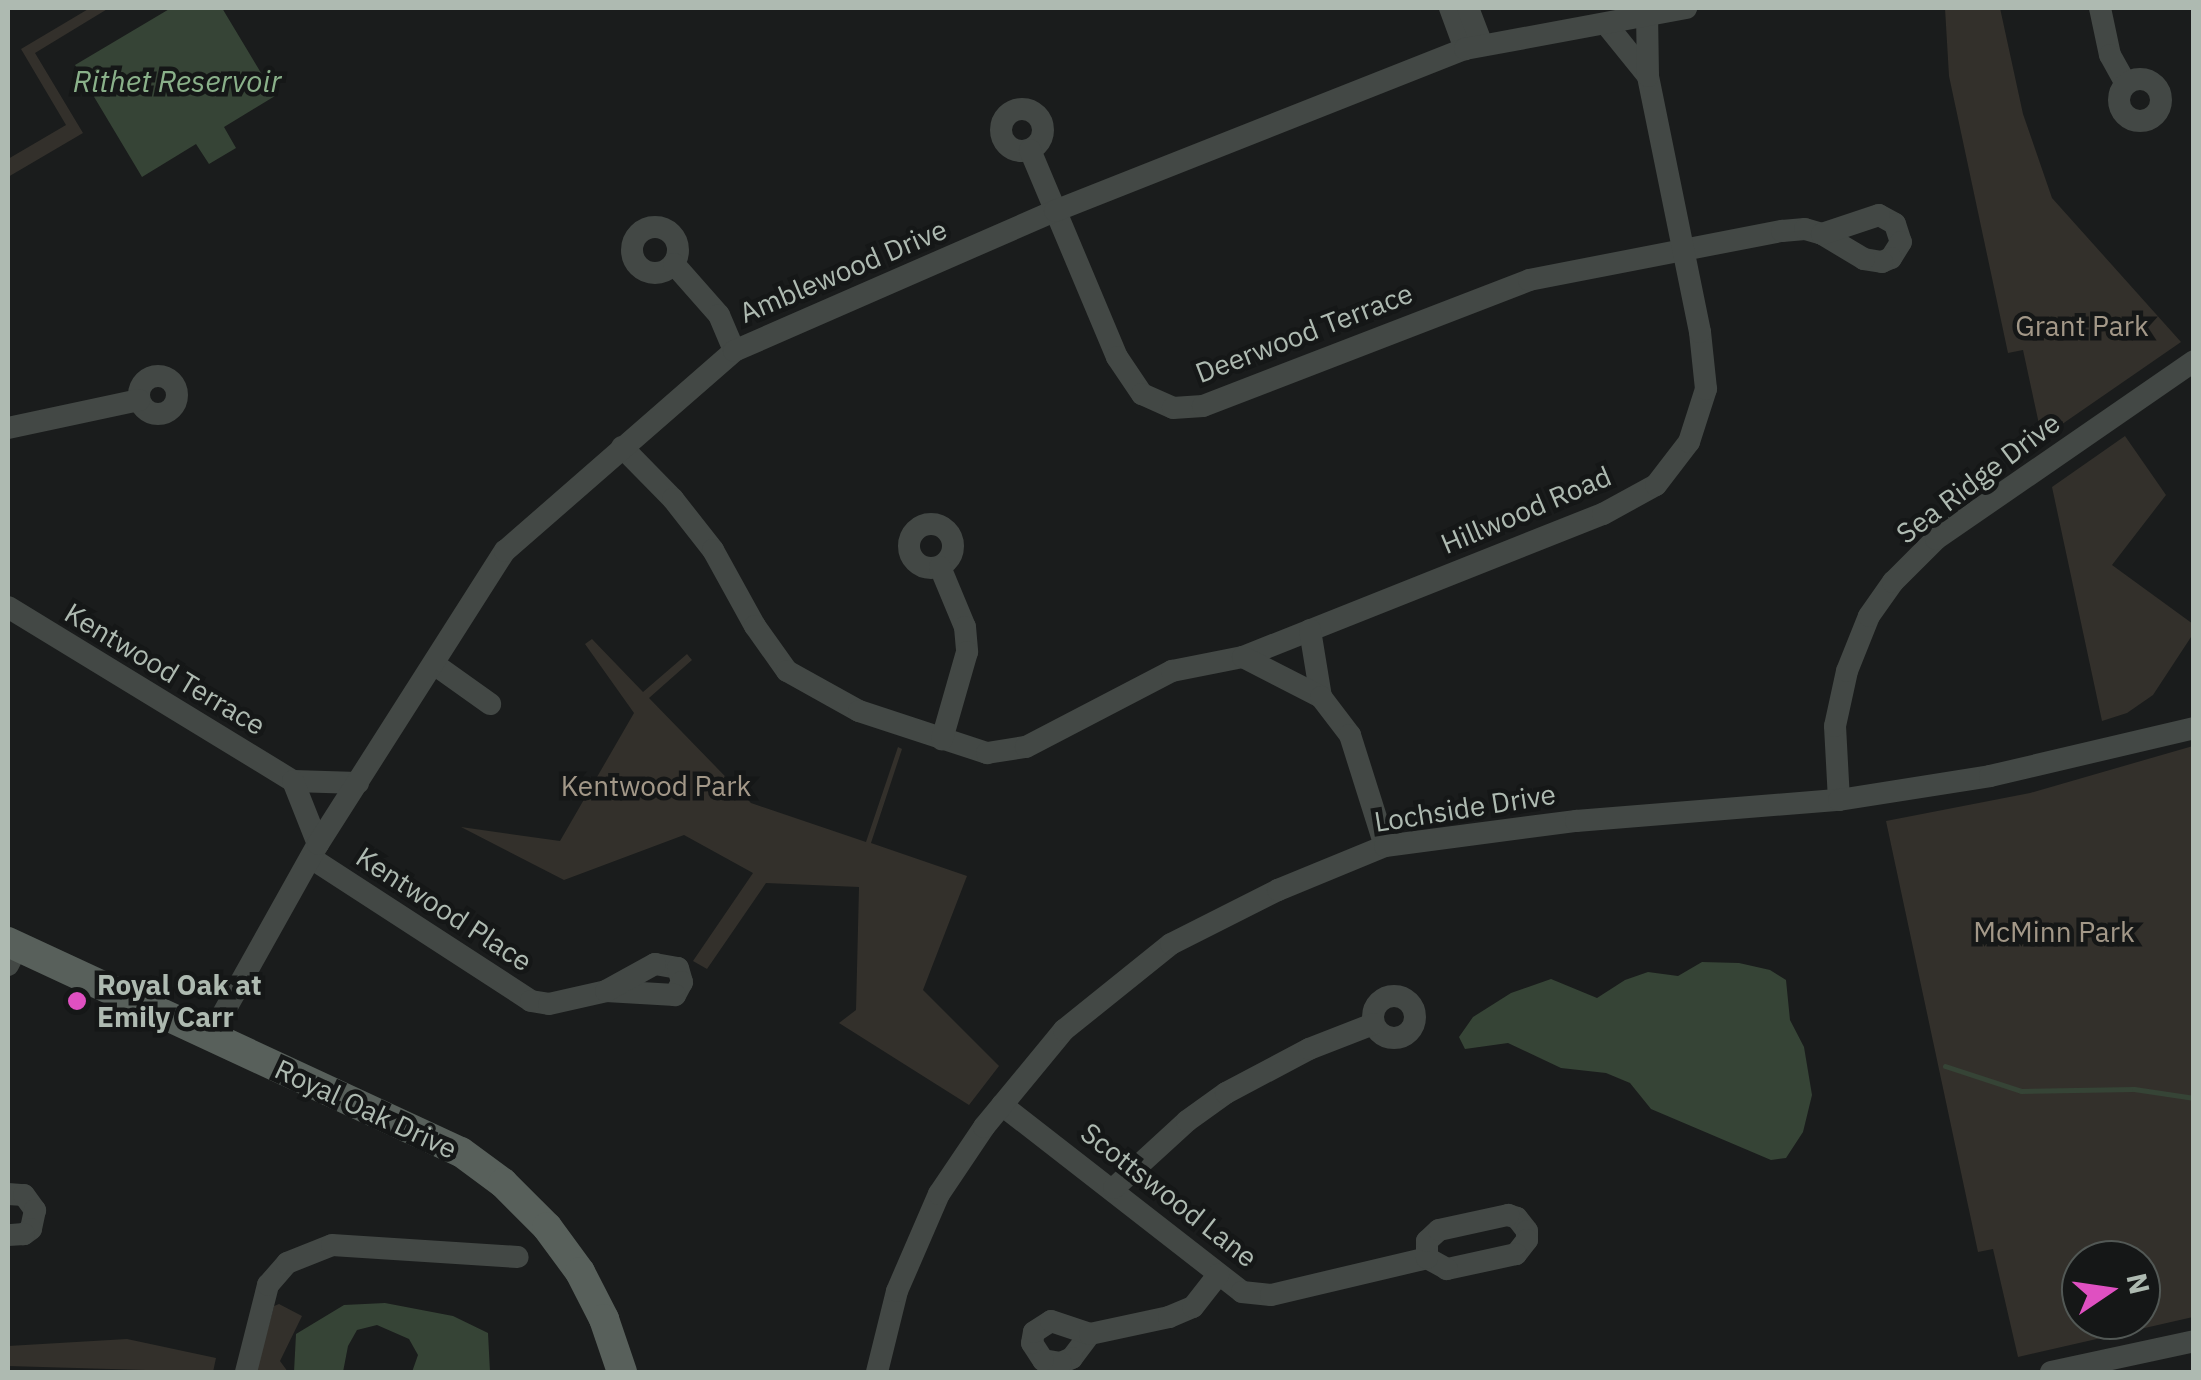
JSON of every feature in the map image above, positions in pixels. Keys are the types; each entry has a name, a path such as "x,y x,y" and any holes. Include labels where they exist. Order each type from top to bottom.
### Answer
{"main road":[{"name":"Royal Oak Drive","path":"10,947 461,1152 503,1183 547,1227 580,1272 604,1319 622,1372"}],"street":[{"path":"1450,8 1474,47"},
{"path":"1468,8 1474,47"},
{"name":"Amblewood Drive","path":"210,1036 314,851 505,551 734,350 1055,211 1474,47 1686,8"},
{"path":"2100,8 2110,55 2126,84"},
{"name":"Hillwood Road","path":"622,447 673,499 713,550 787,671 859,711 988,752 1006,753 1172,671 1243,657 1604,514 1656,485 1689,442 1706,389 1684,250 1648,76 1647,15"},
{"name":"Hillwood Road","path":"1606,24 1648,76"},
{"name":"Deerwood Terrace","path":"1030,150 1117,358 1142,394 1173,408 1203,406 1529,280 1782,231 1805,229 1822,234"},
{"path":"674,264 719,314 734,350"},
{"name":"Sea Ridge Drive","path":"1839,800 1835,726 1847,671 1869,616 1893,582 1936,539 2194,361"},
{"path":"8,428 140,400"},
{"path":"940,567 965,627 966,652 942,739"},
{"name":"Kentwood Terrace","path":"8,607 293,781 358,783"},
{"path":"1310,630 1322,697 1350,735 1385,846"},
{"path":"1243,657 1322,697"},
{"path":"434,664 490,704"},
{"name":"Lochside Drive","path":"877,1372 896,1291 939,1194 1002,1105 1064,1030 1172,944 1278,890 1385,846 1576,821 1839,800 2008,772 2194,728"},
{"path":"293,781 314,851"},
{"name":"Kentwood Place","path":"314,851 531,1001 549,1004 606,991"},
{"path":"1114,1188 1187,1120 1226,1093 1309,1049 1374,1024"},
{"name":"Scottswood Lane","path":"1002,1105 1114,1188 1242,1292 1271,1295 1428,1258"},
{"path":"8,1194 24,1195 32,1201 36,1220 24,1234 8,1235"},
{"path":"246,1372 268,1286 287,1263 332,1245 518,1258"},
{"path":"1090,1334 1194,1307 1218,1275"},
{"path":"2052,1372 2107,1367 2194,1341"}],"green space":[{"path":"90,8 109,8 35,53 83,133 8,177 8,159 66,125 21,49"},
{"name":"Grant Park","path":"1945,8 2000,8 2023,114 2052,198 2181,342 2042,438 2023,350 2008,353 1949,76"},
{"path":"2125,436 2166,495 2112,565 2193,624 2193,634 2153,695 2127,713 2102,721 2052,487"},
{"name":"Kentwood Park","path":"592,639 643,692 687,654 692,660 649,698 751,803 866,842 898,747 902,749 871,843 967,876 923,990 999,1066 969,1105 839,1023 856,1010 859,887 766,883 707,969 693,961 753,873 684,835 564,880 461,827 560,841 634,713 585,644"},
{"name":"McMinn Park","path":"2193,746 2193,1317 2161,1324 2161,1240 2061,1240 2061,1340 2092,1340 2018,1357 1993,1249 1978,1252 1886,821 2030,793"},
{"path":"279,1304 302,1316 280,1361 288,1372 256,1372 274,1306"},
{"path":"127,1339 216,1358 213,1372 8,1366 8,1346"}],"water":[{"name":"Rithet Reservoir","path":"171,8 222,8 275,96 224,127 236,148 209,164 196,144 142,177 75,65"},
{"path":"1702,962 1739,963 1770,970 1786,980 1790,1020 1804,1047 1812,1095 1803,1132 1786,1158 1771,1160 1651,1109 1630,1083 1606,1073 1561,1068 1508,1043 1465,1049 1459,1037 1473,1017 1511,993 1551,979 1597,998 1625,980 1648,972 1678,976"},
{"path":"385,1303 453,1316 488,1333 490,1372 412,1372 418,1355 409,1339 377,1325 357,1330 348,1346 343,1372 294,1372 296,1334 344,1305"}],"waterway":[{"path":"1945,1066 2021,1091 2134,1089 2194,1098"}],"place":[{"name":"Royal Oak at Emily Carr","path":"77,1001"}]}
